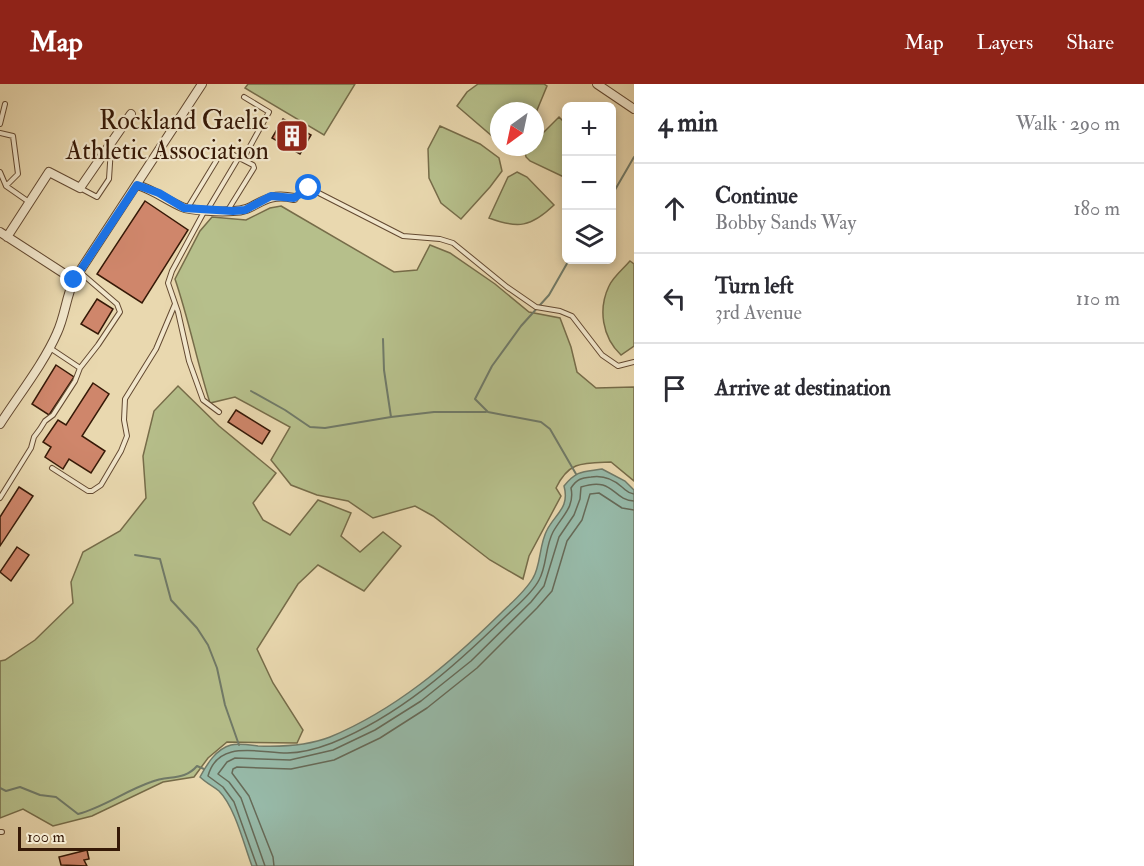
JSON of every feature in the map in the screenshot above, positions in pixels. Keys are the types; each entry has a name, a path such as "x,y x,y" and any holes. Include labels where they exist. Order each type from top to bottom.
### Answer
{"street":[{"path":"0,424 58,333 68,292 74,280 202,84"},
{"path":"597,84 634,109"},
{"path":"74,280 3,234 29,202 49,171 80,188 131,114"},
{"path":"137,185 159,193 187,209 245,210 271,196 294,198"}],"lane":[{"path":"219,412 203,400 189,361 168,283 172,271 206,210 269,112 244,97"},
{"path":"0,124 5,104"},
{"path":"0,133 13,136 18,174 6,186"},
{"path":"80,188 97,197 108,179 111,143"},
{"path":"187,209 221,153 226,151 253,165 254,168 228,211"},
{"path":"0,172 6,186 29,202"},
{"path":"294,198 309,188 373,219 402,236 440,239 453,243 507,287 536,307 560,311 572,316 590,342 608,361 618,366 634,362"},
{"path":"0,498 32,448 34,437 45,421 53,415 75,381 80,368 120,312 117,304 80,272"},
{"path":"52,468 88,490 92,491 101,485 127,436 124,420 125,399 156,349 175,304"},
{"path":"49,348 80,368"}],"green space":[{"path":"248,84 355,84 324,135 245,88"},
{"path":"478,84 544,84 547,86 540,102 490,102 490,134 457,106 467,92"},
{"path":"559,117 562,120 562,176 526,157 544,156 544,132"},
{"path":"440,126 480,144 490,151 490,156 499,158 502,171 461,219 441,203 429,178 428,149"},
{"path":"517,172 527,177 554,205 538,218 524,224 508,224 489,218 508,177"},
{"path":"281,206 394,272 417,270 430,245 450,253 495,284 529,312 560,318 577,372 596,388 634,387 634,481 611,462 578,465 566,473 556,488 561,496 529,556 523,579 490,560 433,516 415,506 373,518 348,501 317,495 291,485 271,460 290,427 235,397 210,403 175,279 200,231 212,217 246,220 270,208"},
{"path":"630,261 634,264 634,346 621,355 606,331 603,313 611,283"},
{"path":"178,386 219,426 276,473 253,503 263,520 290,535 318,500 351,513 341,536 360,552 383,532 401,546 364,591 318,565 298,584 257,649 273,683 303,730 297,743 227,742 208,758 194,777 163,782 92,816 53,826 23,809 0,818 0,661 35,640 73,603 71,582 83,552 120,531 146,498 143,456 154,411"}],"water":[{"path":"602,469 625,481 634,490 634,866 252,866 225,798 200,777 213,758 221,750 234,744 286,746 330,737 377,713 420,684 461,651 526,588 536,573 547,530 565,500 564,486 577,474"}],"building":[{"name":"Rockland Gaelic Athletic Association","path":"283,119 311,135 300,154 272,138"},
{"path":"145,201 188,230 142,303 97,274"},
{"path":"97,299 113,309 98,334 81,324"},
{"path":"56,365 74,377 49,415 32,404"},
{"path":"93,383 109,394 82,436 105,451 91,473 69,459 63,469 45,457 51,447 43,442 58,420 66,425"},
{"path":"236,410 270,431 262,444 228,422"},
{"path":"19,487 33,496 0,546 0,517"},
{"path":"17,547 29,555 11,581 0,572"},
{"path":"87,850 89,859 84,860 87,866 61,865 59,857"}],"waterway":[{"path":"616,188 634,157"},
{"path":"567,264 549,295 521,326 492,366 475,399 488,412 541,422 550,429 576,474"},
{"path":"383,339 384,370 391,417 434,412 486,412"},
{"path":"251,391 310,427 325,428 391,417"},
{"path":"135,555 160,559 171,600 197,628 208,645 239,745"},
{"path":"0,788 6,791 20,787 40,795 56,797 78,814 151,782 187,774 197,766 204,769"}],"place":[{"name":"Rockland Gaelic Athletic Association","path":"292,136"}],"route":[{"path":"74,280 137,185 159,193 184,208 233,211 245,210 271,196 294,198 309,188"}]}
